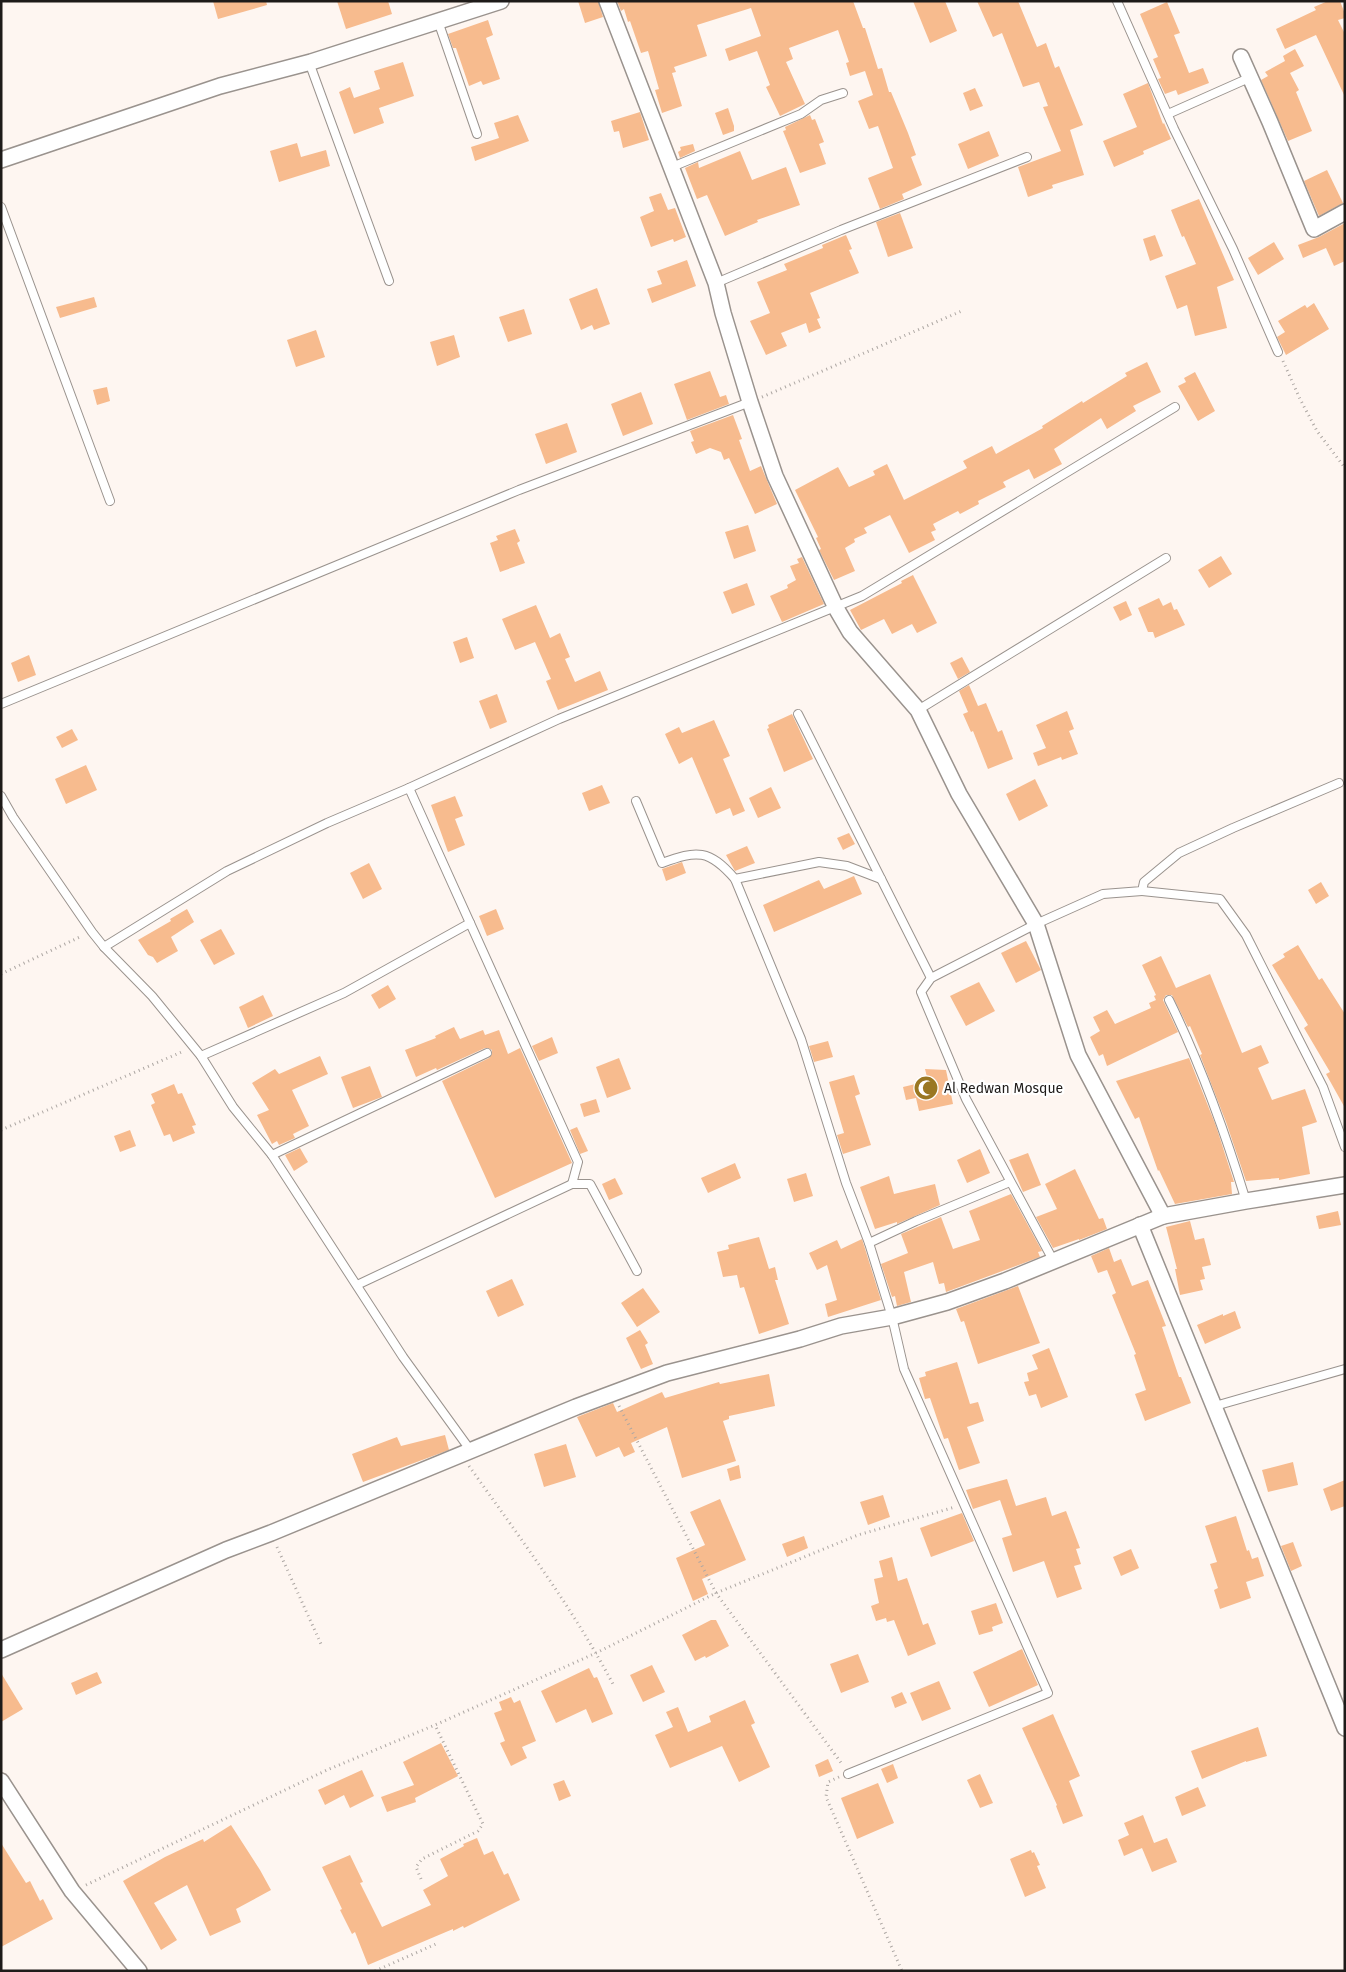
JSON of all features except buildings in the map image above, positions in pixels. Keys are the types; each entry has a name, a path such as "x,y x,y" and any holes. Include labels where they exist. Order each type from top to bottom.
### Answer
{"street":[{"path":"1,160 220,86 309,62 501,1"},
{"path":"607,1 716,283 750,402 775,476 836,608 850,632 918,710 959,794 1036,924 1078,1054 1163,1216"},
{"path":"1241,57 1314,229 1345,212"},
{"path":"1,1650 208,1557 667,1373 800,1339 841,1326 892,1317 947,1302 1005,1281 1163,1216 1345,1185"},
{"path":"1140,1225 1345,1728"},
{"path":"1,1781 72,1891 139,1971"}],"lane":[{"path":"1117,1 1174,129 1233,249 1278,352"},
{"path":"438,21 477,134"},
{"path":"309,62 389,280"},
{"path":"1168,114 1249,78"},
{"path":"672,167 801,114 821,100 843,93"},
{"path":"716,283 841,230 1027,157"},
{"path":"1,207 110,501"},
{"path":"1,704 510,494 750,402"},
{"path":"104,947 227,870 327,823 559,719 862,596 1174,407"},
{"path":"918,710 1166,558"},
{"path":"798,714 930,978"},
{"path":"1142,891 1144,882 1180,853 1233,828 1339,783"},
{"path":"408,788 578,1162 572,1184"},
{"path":"1,796 13,817 92,932 104,947 152,996 202,1056 233,1107 272,1155 466,1453"},
{"path":"636,801 662,863 687,854 710,857 723,865 735,879 801,1040 846,1184 869,1244 892,1317 904,1369 1048,1693 848,1774"},
{"path":"735,879 819,862 847,866 881,879"},
{"path":"1053,1260 966,1099 921,992 930,978 1036,924 1103,894 1142,891 1220,899 1246,935 1300,1040 1323,1087 1345,1147"},
{"path":"202,1056 344,993 470,923"},
{"path":"1170,1000 1227,1137 1246,1201"},
{"path":"272,1155 487,1053"},
{"path":"869,1244 916,1221 1010,1182"},
{"path":"357,1285 572,1184 590,1184 637,1271"},
{"path":"1215,1406 1345,1369"}],"path":[{"path":"750,402 964,310"},
{"path":"1278,352 1317,431 1345,468"},
{"path":"1,974 92,932"},
{"path":"1,1130 193,1047"},
{"path":"612,1394 716,1593 848,1774 828,1782 826,1796 902,1971"},
{"path":"466,1453 559,1593 614,1686"},
{"path":"72,1891 327,1770 435,1725 596,1653 716,1593 858,1535 965,1504"},
{"path":"271,1533 321,1644"},
{"path":"421,1879 416,1866 422,1859 478,1831 482,1824 435,1725"},
{"path":"374,1971 436,1944"}],"place":[{"name":"Al Redwan Mosque","path":"926,1088"}]}
